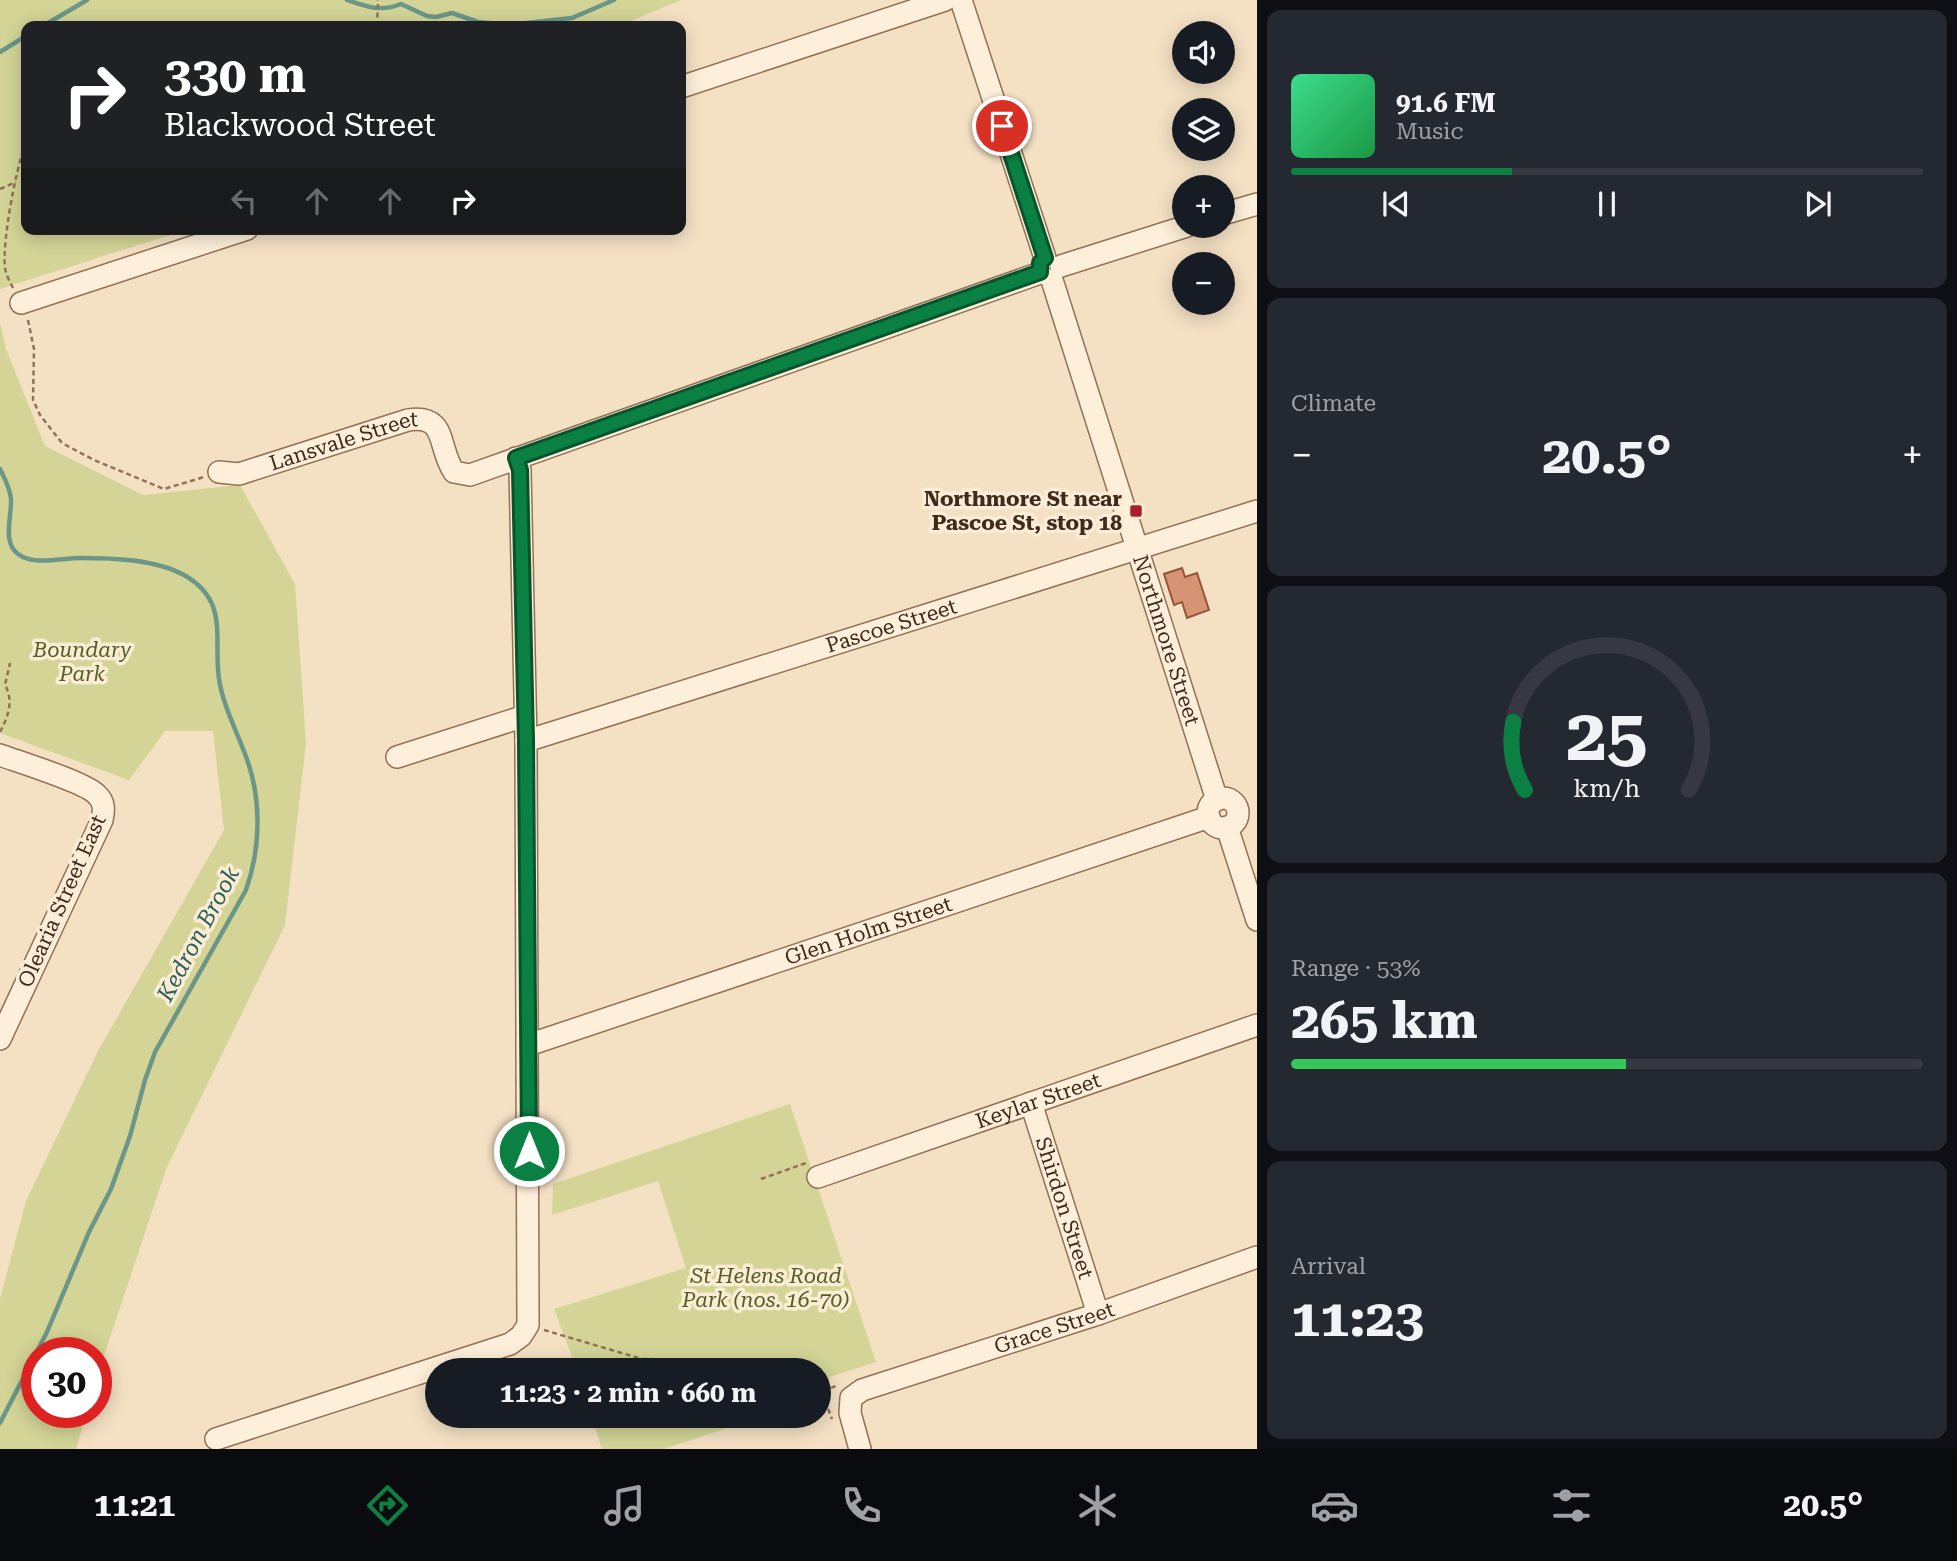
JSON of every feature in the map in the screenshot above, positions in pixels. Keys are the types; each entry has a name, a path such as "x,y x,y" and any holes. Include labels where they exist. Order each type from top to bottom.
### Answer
{"street":[{"path":"686,85 945,0"},
{"name":"Northmore Street","path":"961,0 1257,920"},
{"path":"1235,210 1257,204"},
{"path":"216,1440 510,1344 521,1336 528,1325 526,741 520,470 516,458 1049,269 1172,231"},
{"path":"21,303 229,235"},
{"name":"Lansvale Street","path":"219,472 239,474 408,420 423,418 436,427 454,472 470,475 516,458"},
{"name":"Pascoe Street","path":"526,741 1257,510"},
{"path":"397,757 525,716"},
{"name":"Olearia Street East","path":"0,755 90,788 102,801 104,810 102,820 0,1039"},
{"name":"Glen Holm Street","path":"528,1045 1257,800"},
{"name":"Keylar Street","path":"814,1170 1031,1103 1257,1025"},
{"name":"Shirdon Street","path":"1031,1103 1098,1314"},
{"name":"Grace Street","path":"860,1449 850,1413 851,1398 862,1390 1098,1314 1257,1257"}],"path":[{"path":"377,21 378,0"},
{"path":"21,162 4,254 5,272 30,325 34,349 33,400 40,415 62,443 94,460 164,489 219,472"},
{"path":"0,190 16,182"},
{"path":"0,732 10,706 5,685 10,663"},
{"path":"761,1179 814,1170"},
{"path":"528,1325 638,1358"}],"green space":[{"path":"0,0 681,0 631,21 21,21 21,235 170,235 0,289"},
{"name":"Boundary Park","path":"0,323 6,349 45,446 143,495 240,485 295,584 306,743 285,925 166,1169 110,1337 21,1337 21,1428 82,1428 76,1449 0,1449 0,1299 26,1201 98,1051 224,830 213,731 165,731 129,780 0,733"},
{"name":"St Helens Road Park (nos. 16-70)","path":"790,1104 876,1362 831,1377 831,1358 572,1358 554,1309 686,1268 658,1181 552,1215 553,1184"},
{"path":"595,1428 728,1428 664,1449 602,1449"}],"building":[{"path":"1182,568 1185,577 1197,573 1209,610 1187,618 1182,602 1174,605 1164,574"}],"waterway":[{"name":"Kedron Brook","path":"51,21 87,0"},
{"name":"Kedron Brook","path":"347,0 374,8 401,4 427,16 452,13 475,21"},
{"name":"Kedron Brook","path":"545,21 572,18 614,0"},
{"name":"Kedron Brook","path":"0,52 21,39"},
{"name":"Kedron Brook","path":"0,469 10,495 10,543 24,558 40,561 73,558 119,559 147,563 184,575 208,596 216,621 221,689 251,770 258,822 255,857 246,890 155,1052 111,1189 89,1232 47,1332 0,1423"}],"place":[{"name":"Northmore St near Pascoe St, stop 18","path":"1136,511"}],"route":[{"path":"529,1151 526,741 520,470 516,458 1040,272 1040,263 1045,258 1002,126"}]}
